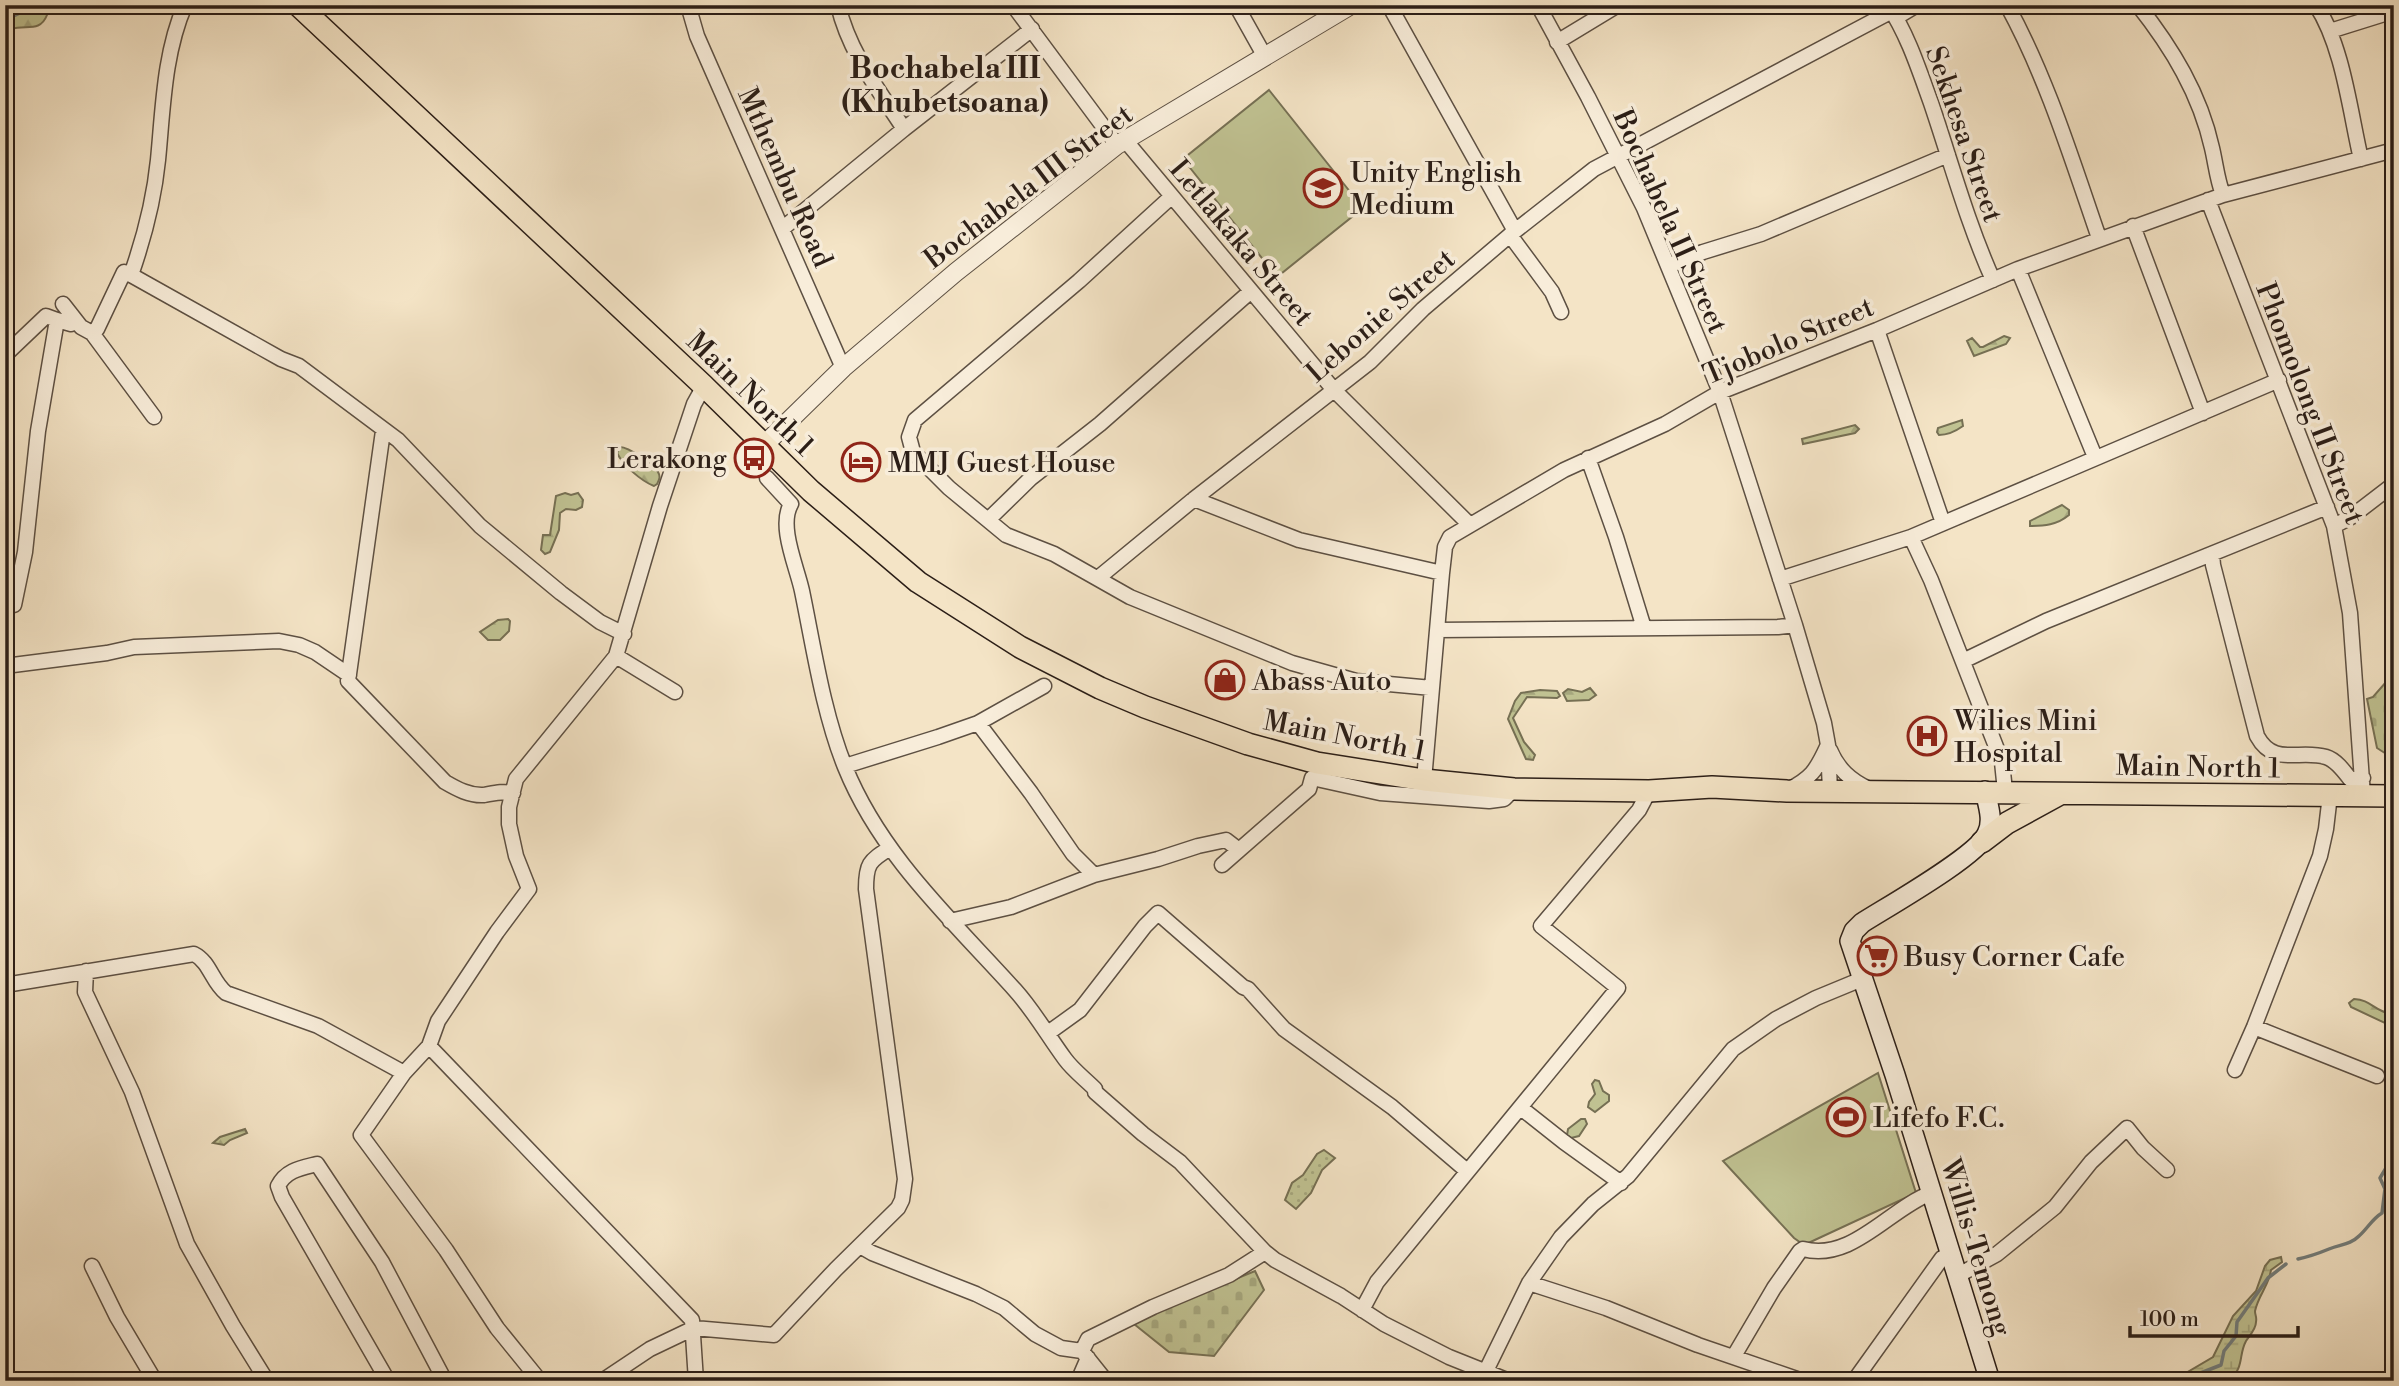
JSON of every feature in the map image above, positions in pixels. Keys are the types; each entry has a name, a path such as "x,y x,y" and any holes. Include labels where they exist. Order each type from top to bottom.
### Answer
{"main road":[{"name":"Main North 1","path":"298,5 704,386 798,478 918,582 1020,647 1100,688 1145,707 1248,744 1317,763 1424,780 1514,789 1649,791 1712,788 1787,791 2330,795 2363,787 2394,796"},
{"path":"1982,842 1991,820 1995,791"},
{"path":"1982,842 2007,823 2062,793"},
{"name":"Willis-Temong","path":"1982,842 1957,862 1854,930 1850,941 1895,1075 1990,1381"}],"street":[{"path":"131,275 146,231 158,163 170,56 185,5"},
{"name":"Mthembu Road","path":"688,5 697,36 843,368"},
{"path":"838,5 852,49 904,129"},
{"name":"Letlakaka Street","path":"1013,5 1121,143 1171,197 1334,390 1469,525"},
{"path":"1236,5 1264,55"},
{"name":"Bochabela III Street","path":"764,444 843,368 956,272 1121,143 1351,5"},
{"path":"1389,5 1513,233 1552,292 1561,312"},
{"name":"Bochabela II Street","path":"1538,5 1619,157 1668,266 1720,393 1824,723 1830,790"},
{"path":"1557,42 1618,5"},
{"name":"Lebonie Street","path":"1098,578 1194,499 1370,362 1423,309 1594,169 1892,11 1917,5"},
{"path":"2007,5 2032,57 2099,238"},
{"path":"2138,5 2164,38 2193,88 2212,148 2216,178 2223,195"},
{"path":"2316,5 2330,31 2361,159"},
{"name":"Sekhesa Street","path":"1892,11 1921,74 1973,236 1993,279"},
{"path":"2330,31 2394,11"},
{"path":"782,229 1032,29"},
{"name":"Tjobolo Street","path":"1424,780 1441,573 1445,547 1450,537 1564,470 1665,424 1720,393 1877,330 1993,279 2099,238 2223,195 2394,150"},
{"path":"1668,266 1703,251 1761,234 1948,155"},
{"path":"1171,197 1079,281 915,420 909,437 913,452 949,488 1006,535 1054,554 1130,597 1292,663 1356,681 1432,688"},
{"name":"Phomolong II Street","path":"2208,200 2334,526 2350,613 2363,787"},
{"path":"2133,226 2203,413"},
{"path":"2018,269 2095,457"},
{"path":"92,333 97,329 124,272 299,366 398,440 486,531 600,622 624,634"},
{"path":"989,519 1031,478 1100,424 1251,291"},
{"path":"63,304 81,327 92,333 154,418"},
{"path":"5,355 46,316 71,324 76,321"},
{"path":"14,604 25,552 38,431 57,320"},
{"path":"1877,330 1943,523"},
{"path":"1780,579 1911,537 2279,380"},
{"path":"540,1381 497,1328 446,1250 361,1135 404,1073 429,1046 438,1021 529,889 516,856 509,824 509,807 516,779 615,656 624,634 660,506 694,404 704,386"},
{"path":"383,431 348,681 445,782 459,791 481,795 501,791 513,793"},
{"path":"1588,458 1644,628"},
{"path":"767,478 791,504 786,514 786,528 800,579 827,707 845,766 867,813 928,898 1032,1009 1066,1060 1095,1092 1180,1162 1265,1252 1384,1324 1483,1376 1509,1381"},
{"path":"781,496 798,478"},
{"path":"2334,526 2351,517 2394,484"},
{"path":"1194,499 1299,540 1441,573"},
{"path":"1963,661 2046,621 2327,507"},
{"path":"1911,537 1931,580 2002,762 1995,791"},
{"path":"2212,554 2257,736 2263,746 2275,754 2327,757 2350,779 2363,787"},
{"path":"1437,629 1795,625"},
{"path":"5,666 107,653 134,646 279,641 299,645 314,652 349,675"},
{"path":"615,656 675,692"},
{"path":"845,766 978,723 1044,686"},
{"path":"978,723 1073,854 1094,875"},
{"path":"1787,791 1816,771 1828,745"},
{"name":"Bochabela II Street","path":"1828,745 1842,771 1873,791"},
{"path":"1222,865 1309,789 1312,778 1380,793 1489,801 1504,799 1514,789"},
{"path":"1362,1310 1377,1282 1618,988 1541,926 1639,810 1649,791"},
{"path":"2235,1070 2320,856 2330,795"},
{"path":"950,921 1011,907 1094,875 1198,846 1226,840 1239,850"},
{"path":"602,1381 667,1339 694,1328 775,1335 898,1208 905,1187 898,1115 866,889 866,873 872,859 890,848"},
{"path":"1048,1033 1080,1010 1158,913 1248,989 1284,1029 1392,1107 1467,1171"},
{"path":"5,985 194,954 205,963 226,993 318,1026 404,1073"},
{"path":"86,971 85,992 132,1092 187,1244 267,1381"},
{"path":"1483,1376 1529,1283 1567,1230 1592,1204 1621,1182 1733,1049 1776,1019 1816,998 1862,979"},
{"path":"2254,1027 2377,1076"},
{"path":"429,1046 692,1320 696,1381"},
{"path":"1521,1108 1621,1182"},
{"path":"1957,1276 1997,1254 2055,1207 2091,1162 2127,1128 2143,1149 2167,1170"},
{"path":"388,1381 282,1197 278,1186 282,1177 290,1171 317,1164 382,1262 444,1378 421,1381"},
{"path":"1734,1356 1774,1288 1800,1251 1830,1251 1876,1228 1912,1201 1931,1193"},
{"path":"860,1246 1004,1308 1044,1339 1061,1348 1085,1354 1106,1381"},
{"path":"1078,1381 1088,1339 1153,1307 1229,1275 1265,1252"},
{"path":"1854,1381 1942,1258 1951,1255"},
{"path":"92,1266 117,1317 155,1381"},
{"path":"1529,1283 1606,1308 1698,1345 1803,1381"}],"green space":[{"path":"5,5 37,5 42,7 47,15 41,24 36,26 11,29 5,40"},
{"path":"1269,90 1363,208 1277,277 1183,159"},
{"path":"2004,336 2010,338 2006,344 1974,356 1967,341 1972,338 1983,347"},
{"path":"1962,420 1963,426 1954,431 1939,435 1937,432 1938,428"},
{"path":"1855,425 1859,429 1855,433 1803,444 1802,439"},
{"path":"620,447 635,453 656,469 659,475 657,484 649,484 628,467 617,453"},
{"path":"578,493 583,500 582,507 576,510 566,509 560,513 559,530 550,552 545,554 541,550 543,535 550,535 556,496"},
{"path":"2062,505 2069,510 2069,515 2060,521 2030,526 2030,521"},
{"path":"508,619 509,631 500,640 488,640 480,632 498,620"},
{"path":"2394,673 2394,759 2377,748 2367,699 2373,697"},
{"path":"1590,688 1596,695 1589,700 1567,701 1563,693 1568,689 1582,692"},
{"path":"1557,691 1560,696 1527,697 1513,718 1524,742 1535,755 1533,760 1526,759 1508,719 1521,693"},
{"path":"2354,999 2394,1016 2394,1021 2387,1024 2351,1007 2349,1003"},
{"name":"Lifefo F.C.","path":"1878,1073 1916,1193 1804,1245 1794,1238 1723,1161"},
{"path":"1595,1080 1599,1081 1603,1091 1609,1095 1609,1101 1595,1112 1588,1107 1595,1094 1592,1084"},
{"path":"1585,1119 1587,1124 1579,1136 1571,1138 1567,1135 1568,1129"},
{"path":"245,1129 247,1133 224,1145 213,1143 220,1137"},
{"path":"1324,1150 1335,1158 1322,1170 1311,1193 1296,1209 1285,1200 1292,1183 1303,1175 1317,1154"},
{"path":"2281,1257 2282,1262 2271,1270 2258,1300 2255,1327 2246,1341 2234,1376 2229,1381 2181,1381 2186,1373 2213,1357 2233,1316 2256,1291 2265,1266 2270,1260"},
{"path":"1255,1271 1264,1290 1214,1356 1169,1352 1134,1324 1179,1302"}],"waterway":[{"path":"5,20 37,5"},
{"path":"2298,1259 2352,1241 2382,1213 2385,1189 2380,1178 2392,1158 2387,1142 2394,1120"},
{"path":"2192,1381 2198,1374 2221,1365 2224,1351 2236,1336 2237,1322 2268,1278 2286,1264"}],"place":[{"name":"Unity English Medium","path":"1323,188"},
{"name":"Lerakong","path":"754,458"},
{"name":"MMJ Guest House","path":"861,462"},
{"name":"Abass Auto","path":"1225,680"},
{"name":"Wilies Mini Hospital","path":"1927,736"},
{"name":"Busy Corner Cafe","path":"1877,956"},
{"name":"Lifefo F.C.","path":"1846,1117"}],"district":[{"name":"Bochabela III (Khubetsoana)","path":"945,85"}]}
